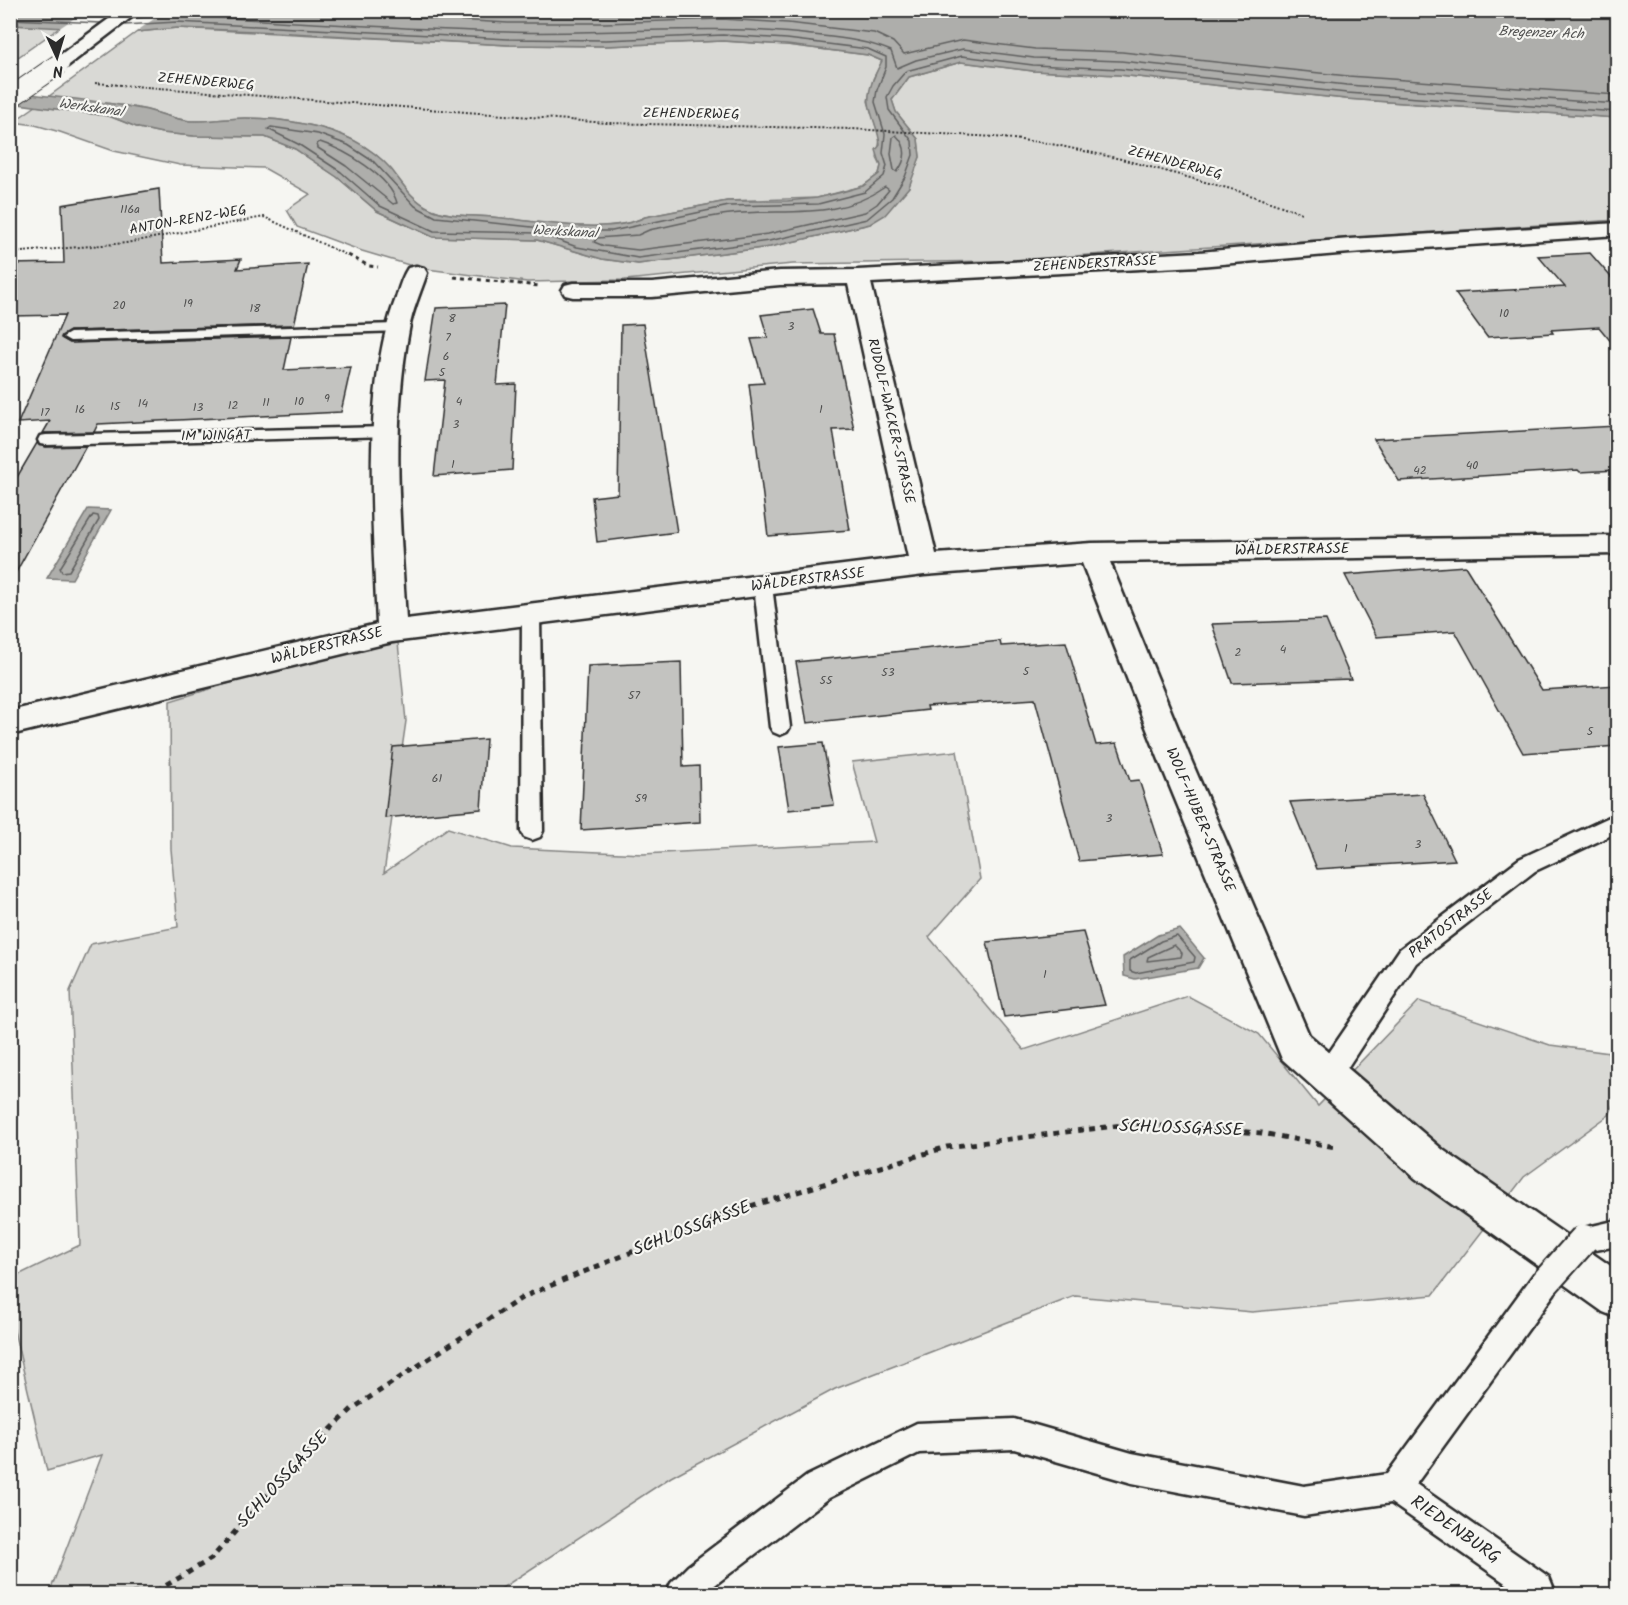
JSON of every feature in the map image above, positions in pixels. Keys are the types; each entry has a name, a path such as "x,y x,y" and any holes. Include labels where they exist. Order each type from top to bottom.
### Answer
{"street":[{"path":"10,98 133,10"},
{"name":"ZEHENDERSTRASSE","path":"573,290 652,290 780,278 858,277 1199,259 1350,246 1617,229"},
{"path":"392,631 386,507 387,432 398,328 416,273"},
{"name":"RUDOLF-WACKER-STRASSE","path":"858,277 924,565"},
{"name":"WÄLDERSTRASSE","path":"10,723 392,631 924,565 1092,552 1617,545"},
{"name":"WOLF-HUBER-STRASSE","path":"1092,552 1175,760 1295,1047 1329,1074"},
{"path":"1329,1074 1429,1164 1617,1297"}],"lane":[{"path":"70,337 398,328"},
{"name":"IM WINGAT","path":"46,440 387,432"},
{"path":"763,586 780,727"},
{"path":"531,615 532,831"},
{"name":"PRATOSTRASSE","path":"1329,1074 1408,956 1527,865 1617,822"},
{"path":"681,1594 699,1577 818,1486 917,1438 1014,1434 1132,1468 1304,1501 1395,1488 1544,1284 1584,1239 1617,1233"},
{"name":"RIEDENBURG","path":"1395,1488 1538,1588 1541,1594"}],"path":[{"name":"ZEHENDERWEG","path":"93,83 255,98 608,123 852,129 995,137 1047,143 1172,172 1249,194 1319,220 1341,233 1350,246"},
{"name":"ANTON-RENZ-WEG","path":"10,253 126,243 264,217 318,240 369,266 573,290"},
{"name":"SCHLOSSGASSE","path":"132,1594 155,1593 211,1559 291,1467 352,1409 523,1298 724,1214 947,1147 1130,1124 1262,1133 1346,1150"}],"shaded area":[{"path":"11,25 62,26 11,62"},
{"path":"177,28 508,45 606,46 723,41 787,45 868,55 882,61 873,79 868,101 880,139 877,158 881,166 879,174 863,186 817,198 727,201 612,226 570,226 452,214 429,208 412,196 391,170 373,153 352,139 316,127 260,118 184,120 149,110 48,97 137,32"},
{"path":"961,62 1033,71 1119,75 1346,99 1617,118 1617,220 998,261 793,264 625,280 527,282 419,268 362,251 297,227 287,210 310,194 264,168 180,165 114,151 60,132 13,122 36,106 109,116 139,128 162,133 265,137 295,149 337,177 377,211 433,237 537,240 602,259 638,264 770,247 870,224 913,172 920,157 918,139 896,112 892,100 909,77"},
{"path":"398,643 406,721 384,873 448,828 512,848 643,854 874,842 852,762 957,751 980,879 929,937 1024,1050 1188,996 1259,1034 1318,1106 1419,1001 1550,1045 1617,1054 1617,1096 1609,1115 1524,1177 1433,1295 1252,1312 1075,1296 835,1389 671,1477 493,1594 49,1594 102,1455 47,1471 11,1318 10,1279 80,1245 70,991 91,944 178,927 171,849 170,701 313,658"}],"water":[{"path":"11,10 1617,11 1617,118 1346,99 1119,75 1033,71 961,62 909,77 892,100 896,112 918,139 920,157 909,187 885,215 870,224 770,247 638,264 602,259 537,240 433,237 377,211 337,177 295,149 265,137 162,133 139,128 109,116 11,103 11,92 126,106 190,121 259,118 316,127 340,134 373,152 417,200 436,211 591,226 629,223 645,217 727,201 787,201 817,198 863,186 879,174 881,166 876,150 880,145 870,108 869,92 882,61 868,55 787,45 723,41 606,46 508,45 255,31 177,28 137,32 11,25"},
{"path":"88,509 111,510 72,579 47,578"},
{"path":"1180,929 1204,958 1198,968 1135,979 1124,976 1123,957 1158,935"}],"pier":[{"path":"85,11 165,11 133,34 58,29"}],"building":[{"path":"159,189 163,263 241,259 237,269 308,264 294,325 70,331 61,338 70,343 291,337 284,370 351,367 341,412 98,424 94,432 43,433 50,421 18,423 65,315 10,316 10,264 64,263 62,205"},
{"path":"1590,253 1617,284 1617,349 1599,327 1551,330 1553,333 1487,337 1455,293 1565,287 1538,256"},
{"path":"505,305 497,385 516,384 512,470 434,476 445,380 425,381 436,308"},
{"path":"813,309 821,334 834,334 854,429 833,430 850,530 768,536 749,384 764,383 751,339 768,338 761,315"},
{"path":"643,324 677,532 597,542 592,497 618,494 621,325"},
{"path":"1617,426 1617,470 1580,472 1578,470 1399,481 1374,439"},
{"path":"37,443 46,447 86,446 10,583 10,489"},
{"path":"1465,566 1542,690 1617,685 1617,746 1523,753 1455,631 1377,637 1345,575"},
{"path":"1326,620 1351,679 1232,683 1212,624"},
{"path":"1000,641 1001,646 1066,642 1096,745 1117,743 1130,781 1139,780 1163,854 1079,861 1035,699 927,706 928,710 807,723 796,662"},
{"path":"681,662 683,767 699,766 700,822 581,830 588,666"},
{"path":"486,739 481,809 385,818 393,747"},
{"path":"823,743 834,805 789,810 779,747"},
{"path":"1423,794 1455,860 1317,869 1290,802"},
{"path":"1083,932 1105,1005 1004,1017 987,942"}],"water label":[{"name":"Bregenzer Ach","path":"1541,33"},
{"name":"Werkskanal","path":"91,108"},
{"name":"Werkskanal","path":"565,232"}]}
